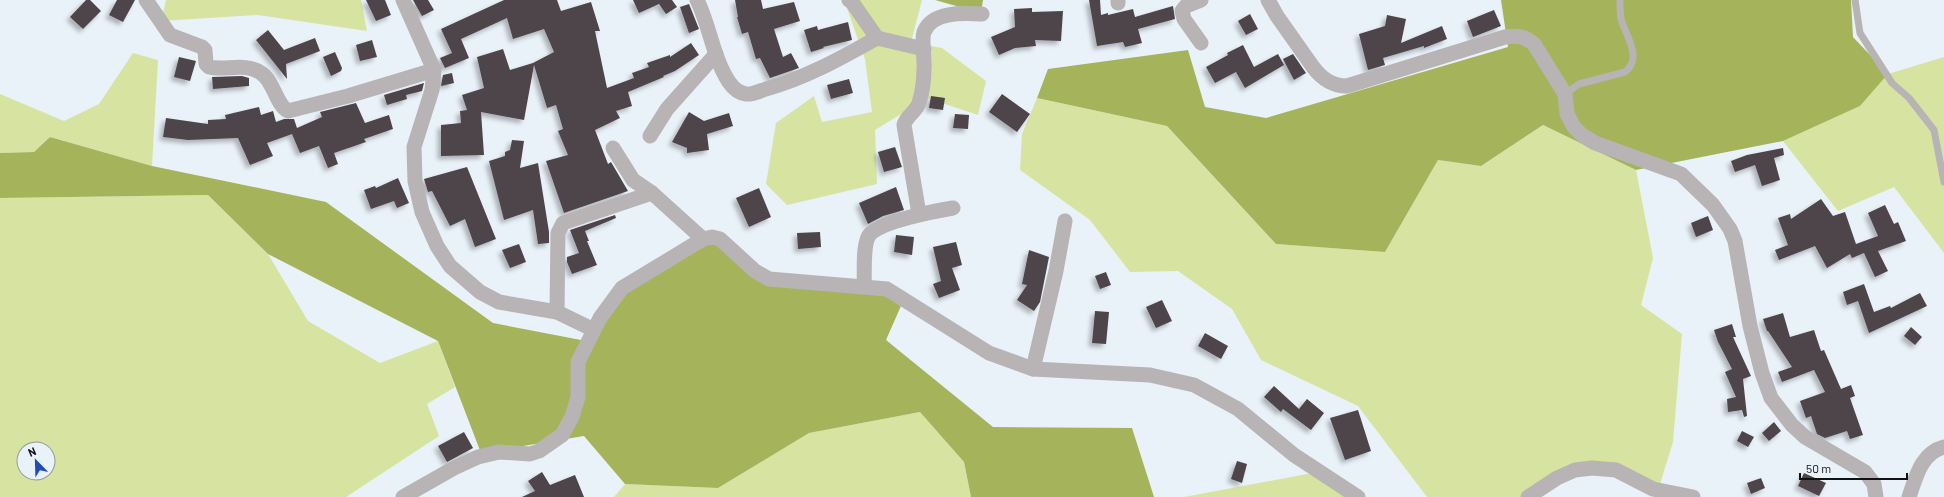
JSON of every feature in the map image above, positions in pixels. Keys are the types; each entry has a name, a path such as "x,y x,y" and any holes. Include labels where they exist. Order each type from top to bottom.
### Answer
{"street":[{"path":"146,0 170,35 202,46 205,50 206,64 209,67 244,66 262,73 272,85 283,109 288,111 348,96 434,70"},
{"path":"403,0 434,70 432,90 414,147 414,168 415,181 422,212 437,246 450,266 480,292 499,302 557,312 594,330"},
{"path":"697,0 703,13 716,54 729,83 739,93 747,94 781,85 814,72 877,38 924,49"},
{"path":"849,0 852,2 877,38"},
{"path":"1201,0 1186,6 1182,11 1184,19 1201,43"},
{"path":"1268,0 1277,16 1319,75 1336,86 1347,86 1505,38 1518,35 1527,38 1534,44 1565,94 1567,114 1574,127 1582,135 1595,142 1681,174 1713,205 1730,230 1735,242 1750,326 1762,373 1771,398 1792,425 1805,437 1865,472 1874,484 1876,497"},
{"path":"919,214 904,125 905,120 918,105 924,72 924,33 932,21 939,17 965,13 982,14"},
{"path":"650,136 667,109 716,54"},
{"path":"613,148 633,180 652,193 703,239"},
{"path":"557,312 558,233 563,223 652,193"},
{"path":"864,286 866,246 870,235 919,214 953,208"},
{"path":"1033,369 1056,271 1065,221"},
{"path":"403,497 454,468 478,457 498,452 530,454 539,451 562,435 572,417 578,397 578,362 600,318 622,288 703,239 712,237 720,239 755,271 769,279 887,289 989,353 1033,369 1150,375 1194,385 1238,409 1294,455 1358,497"},
{"path":"1909,497 1920,466 1929,456 1944,448"},
{"path":"1528,497 1575,470 1592,468 1616,470 1654,488 1693,497"}],"lane":[{"path":"1565,94 1579,84 1625,72 1630,68 1634,54 1621,17 1620,0"},
{"path":"1855,0 1860,33 1892,83 1909,98 1934,130 1944,182"}],"green space":[{"path":"166,0 361,0 367,31 258,15 161,21"},
{"path":"844,0 922,0 911,42 942,48 986,81 978,115 927,98 875,130 877,184 787,205 766,184 776,123 814,96 822,122 872,112 865,59"},
{"path":"935,0 983,0 981,13"},
{"path":"1501,0 1851,0 1853,37 1888,74 1860,106 1783,141 1636,170 1543,125 1481,166 1438,160 1385,252 1276,244 1167,126 1037,98 1048,69 1188,50 1205,107 1266,118 1508,47"},
{"path":"133,53 158,60 152,166 50,137 34,152 0,153 0,94 64,121 99,104"},
{"path":"1944,57 1944,253 1894,187 1838,211 1783,141 1860,106 1888,74"},
{"path":"1037,98 1167,126 1276,244 1385,252 1438,160 1481,166 1543,125 1636,170 1653,258 1641,305 1682,334 1673,442 1660,484 1596,471 1551,480 1524,497 1427,497 1358,406 1261,360 1232,309 1178,271 1130,272 1090,220 1020,170 1022,134"},
{"path":"50,137 152,166 326,202 493,323 581,340 619,289 712,241 785,283 867,281 904,299 886,340 993,427 1132,428 1154,497 971,497 964,462 920,412 809,433 718,488 625,484 584,436 481,453 438,341 268,254 208,195 0,198 0,153 34,152"},
{"path":"208,195 268,254 308,321 380,363 438,341 455,387 427,404 439,436 346,497 0,497 0,198"},
{"path":"920,412 964,462 971,497 614,497 625,484 718,488 809,433"},
{"path":"1312,473 1349,497 1184,497"}],"building":[{"path":"86,0 90,0 101,11 83,29 70,17"},
{"path":"117,0 135,0 123,22 109,15"},
{"path":"366,0 385,0 391,15 376,21"},
{"path":"413,0 428,0 434,10 422,16"},
{"path":"504,0 557,0 561,11 591,2 600,31 595,31 607,88 634,78 632,73 649,67 647,63 670,55 670,57 691,43 699,55 675,71 663,76 664,77 628,92 632,106 616,111 620,118 595,130 608,164 611,162 628,191 564,213 546,161 568,155 558,131 563,129 556,105 547,108 534,65 524,120 481,112 484,155 441,156 441,125 461,123 460,111 467,110 462,95 484,88 477,57 503,49 510,70 533,63 554,52 544,29 513,39 507,18 461,39 469,58 445,68 440,58 452,53 441,29"},
{"path":"633,0 672,0 677,7 666,14 659,4 639,13"},
{"path":"735,0 761,0 763,9 794,2 800,21 774,29 783,57 791,53 799,68 770,78 760,58 756,59 748,32 742,34 737,17"},
{"path":"1089,0 1100,0 1101,15 1108,13 1108,15 1133,9 1135,17 1173,6 1175,19 1138,29 1142,43 1125,47 1123,42 1097,46"},
{"path":"689,4 699,29 689,33 680,7"},
{"path":"1032,8 1032,12 1063,11 1061,41 1035,40 1036,46 1015,48 999,55 991,37 1015,27 1014,9"},
{"path":"1494,10 1501,26 1473,37 1467,21"},
{"path":"1250,14 1258,29 1246,35 1238,21"},
{"path":"1387,15 1406,19 1401,43 1442,26 1447,39 1424,48 1424,46 1383,58 1385,65 1368,70 1359,34 1385,26"},
{"path":"848,22 852,40 823,47 824,48 811,52 804,30 817,26 818,30"},
{"path":"268,30 284,50 315,38 320,51 286,64 287,79 256,40"},
{"path":"372,40 377,57 360,61 356,45"},
{"path":"1243,45 1254,67 1278,54 1284,65 1245,88 1236,72 1215,83 1206,67 1228,55 1227,53"},
{"path":"335,52 342,68 341,71 331,76 323,57"},
{"path":"1293,54 1306,73 1294,80 1283,59"},
{"path":"179,57 196,61 190,81 174,77"},
{"path":"452,73 454,83 441,86 443,75"},
{"path":"242,76 249,78 249,86 213,89 212,77"},
{"path":"849,79 853,93 831,99 827,85"},
{"path":"424,83 422,91 406,95 407,99 387,105 384,95"},
{"path":"1002,94 1030,114 1017,132 989,112"},
{"path":"931,96 945,98 943,110 929,108"},
{"path":"356,103 365,123 389,115 393,129 364,139 366,142 334,153 338,164 328,168 319,146 300,153 292,134 267,143 273,156 250,165 238,138 188,140 163,137 166,118 208,124 208,120 226,119 225,115 259,107 261,115 273,111 276,122 284,119 294,119 297,128 322,117 320,112"},
{"path":"689,112 704,121 729,113 733,126 707,134 709,150 687,153 687,148 672,142"},
{"path":"955,114 969,115 968,129 953,128"},
{"path":"512,140 524,141 520,168 538,163 549,232 549,243 538,244 533,210 504,220 489,161 505,156 505,152 510,150"},
{"path":"895,147 902,167 884,172 878,152"},
{"path":"1783,148 1784,155 1774,158 1780,180 1762,186 1755,165 1735,172 1731,161 1747,155"},
{"path":"467,167 496,239 475,247 465,219 450,226 432,191 428,192 424,179"},
{"path":"398,178 409,203 397,208 394,201 371,209 364,190 375,186 376,188"},
{"path":"896,187 904,210 883,216 868,224 859,203"},
{"path":"759,188 771,217 749,227 736,198"},
{"path":"1821,199 1833,216 1845,212 1856,244 1878,236 1868,213 1885,205 1894,224 1898,222 1906,241 1878,251 1888,271 1875,277 1864,253 1852,258 1850,254 1827,268 1815,246 1779,260 1775,250 1788,245 1778,218 1790,214 1791,219"},
{"path":"615,215 616,218 585,231 589,241 587,241 597,265 572,274 567,262 567,257 579,253 570,230"},
{"path":"1708,216 1713,230 1696,237 1691,223"},
{"path":"820,232 821,247 798,249 797,233"},
{"path":"896,235 914,237 912,255 894,252"},
{"path":"956,242 962,265 952,268 960,290 939,298 933,284 941,281 933,247"},
{"path":"519,244 526,262 510,268 502,250"},
{"path":"1029,250 1049,257 1040,302 1034,311 1017,300 1027,285 1022,284"},
{"path":"1106,272 1111,285 1100,289 1095,276"},
{"path":"1864,284 1874,312 1890,306 1891,308 1920,293 1927,306 1869,333 1858,301 1847,305 1843,292"},
{"path":"1162,300 1172,321 1156,328 1146,307"},
{"path":"1095,311 1109,312 1106,344 1092,343"},
{"path":"1783,313 1790,337 1814,330 1821,351 1824,350 1841,389 1851,385 1855,396 1850,398 1863,435 1850,439 1847,431 1825,438 1817,434 1811,416 1806,418 1800,401 1825,392 1814,370 1782,382 1778,372 1792,367 1767,331 1763,319"},
{"path":"1732,324 1736,337 1733,337 1751,376 1743,379 1747,416 1744,417 1742,410 1728,412 1727,399 1736,397 1725,372 1732,369 1718,342 1714,330"},
{"path":"1911,327 1922,337 1915,345 1904,336"},
{"path":"1205,333 1228,346 1221,359 1198,346"},
{"path":"1274,386 1299,409 1307,399 1324,413 1311,430 1283,409 1281,412 1264,397"},
{"path":"1358,410 1371,451 1345,460 1330,418"},
{"path":"1774,422 1781,431 1769,441 1762,433"},
{"path":"1742,431 1754,437 1748,447 1737,441"},
{"path":"464,432 473,448 447,462 438,446"},
{"path":"1237,461 1247,464 1242,483 1231,479"},
{"path":"542,472 550,485 575,475 584,497 522,497 535,491 528,481"},
{"path":"1804,473 1826,483 1819,496 1798,486"},
{"path":"1761,478 1765,488 1751,494 1747,483"}]}
